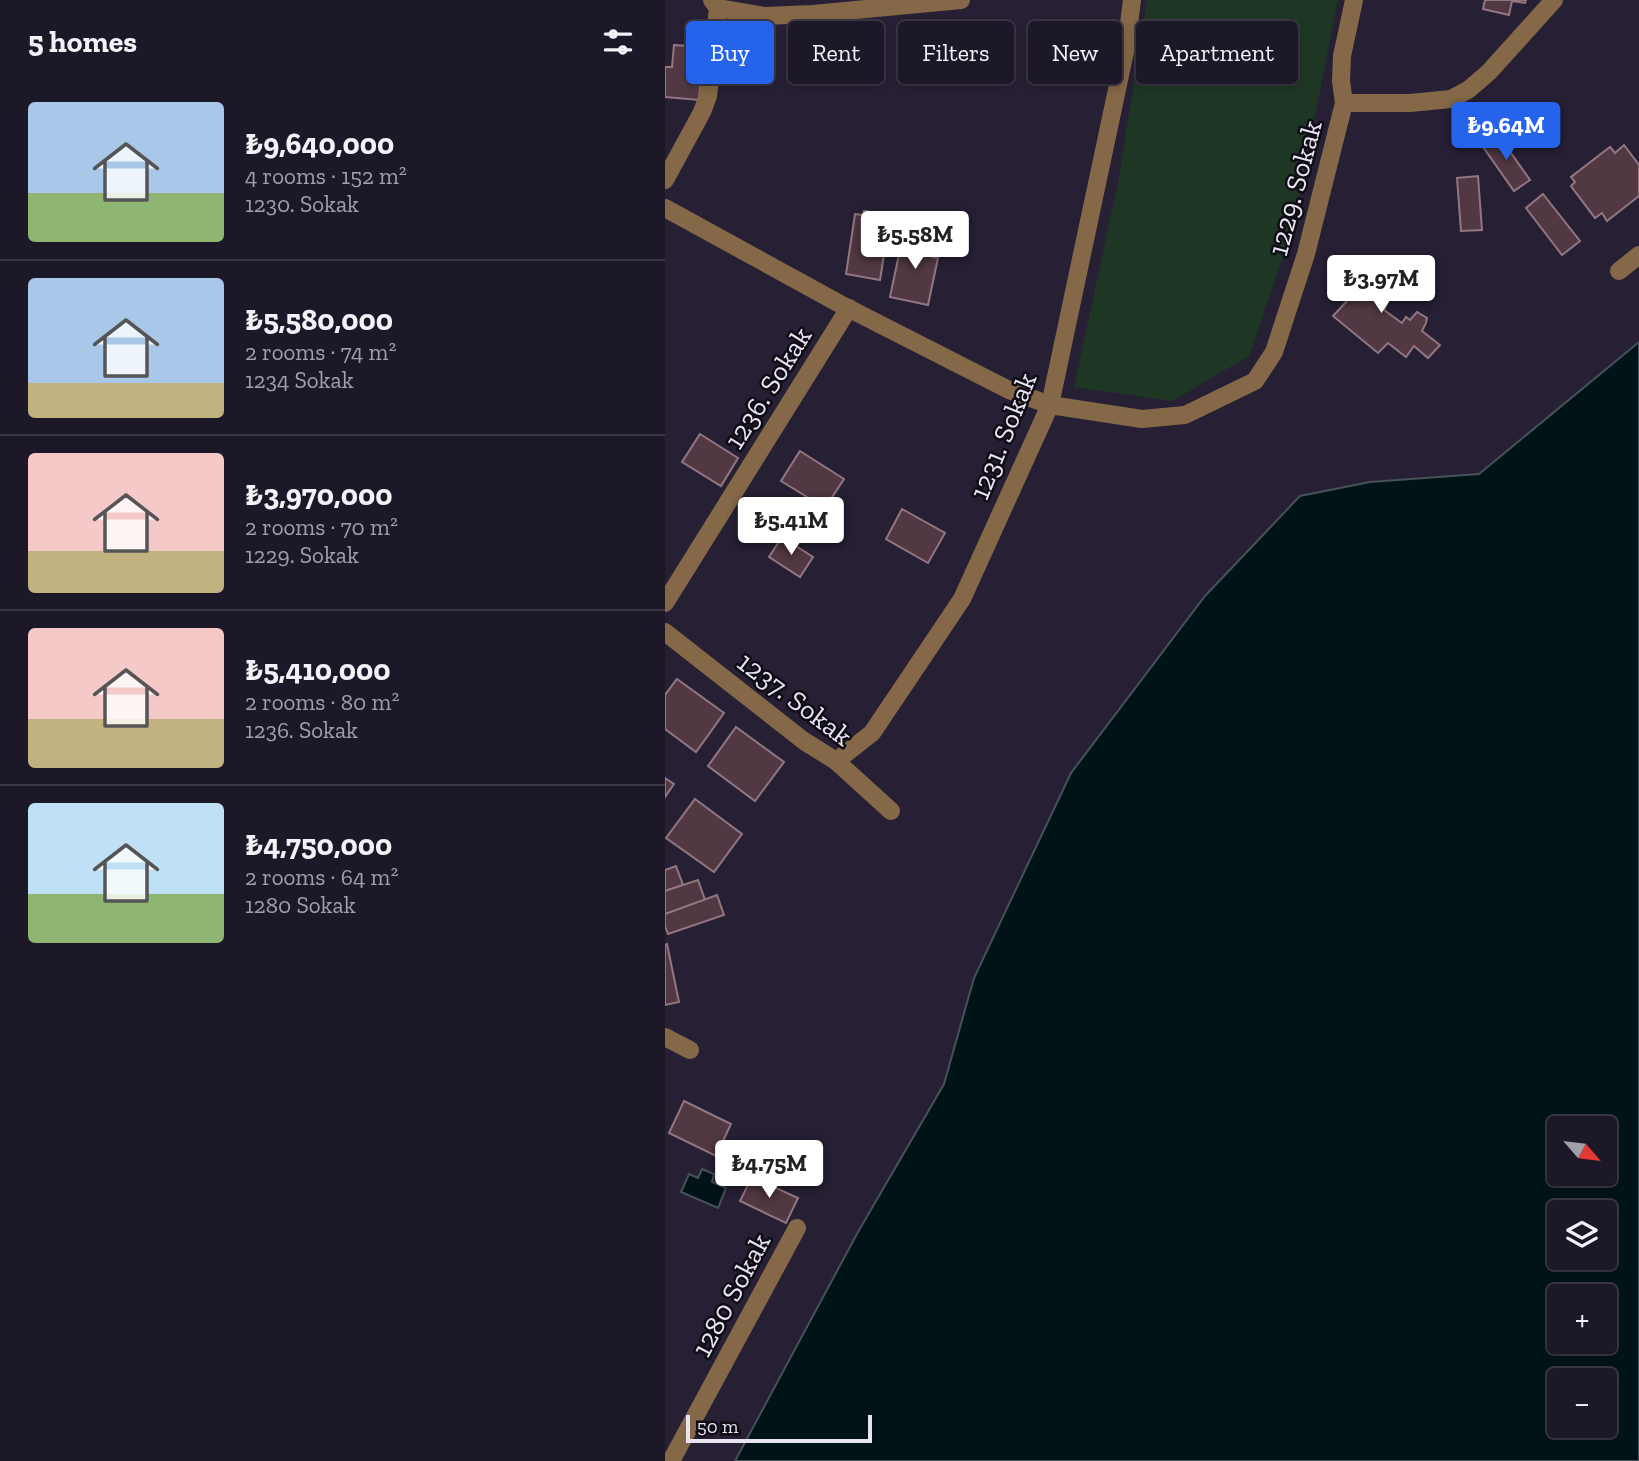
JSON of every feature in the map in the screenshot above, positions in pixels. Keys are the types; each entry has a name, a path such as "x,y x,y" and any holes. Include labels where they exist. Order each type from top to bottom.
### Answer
{"street":[{"path":"665,180 702,113 708,96 715,4 764,16 961,0"},
{"name":"1231. Sokak","path":"836,761 872,733 962,599 1050,405 1126,47 1132,0"},
{"name":"1229. Sokak","path":"1050,405 1142,419 1185,415 1255,381 1274,352 1306,254 1344,103 1342,56 1354,0"},
{"path":"1344,103 1410,103 1451,99 1468,90 1489,72 1554,0"},
{"path":"665,208 849,308 1009,390 1050,405"},
{"path":"1619,271 1639,255"},
{"name":"1236. Sokak","path":"665,603 849,308"},
{"name":"1237. Sokak","path":"665,632 804,741 836,761 891,811"},
{"path":"665,1037 690,1050"},
{"name":"1280 Sokak","path":"671,1461 797,1228"}],"green space":[{"path":"1147,0 1338,0 1293,227 1249,356 1172,401 1074,387 1119,177 1136,70 1136,84 1298,84 1298,21 1144,21"}],"shaded area":[{"path":"1639,342 1639,1461 735,1461 858,1232 944,1084 974,978 1071,773 1205,596 1300,496 1370,482 1479,474"},
{"path":"702,1169 714,1174 712,1182 726,1188 718,1208 681,1192 689,1174 698,1178"}],"building":[{"path":"1485,0 1526,0 1525,3 1512,1 1509,15 1483,9"},
{"path":"674,45 686,46 686,84 700,84 699,100 665,97 665,67 672,67"},
{"path":"1497,133 1530,180 1514,191 1481,144"},
{"path":"1624,145 1639,165 1639,196 1607,221 1602,213 1595,218 1571,186 1575,182 1571,177 1610,147 1615,153"},
{"path":"1478,176 1482,230 1461,231 1457,178"},
{"path":"1543,194 1580,241 1562,255 1526,208"},
{"path":"864,211 885,214 883,229 888,230 880,280 846,274 855,214 863,215"},
{"path":"914,237 935,241 932,257 938,258 928,305 890,297 902,240 913,242"},
{"path":"1360,259 1382,276 1385,270 1394,275 1395,280 1391,285 1394,288 1384,302 1387,304 1384,310 1402,323 1406,317 1410,320 1417,312 1427,318 1422,331 1440,345 1428,358 1414,346 1406,357 1388,343 1378,353 1333,316 1361,286 1346,274"},
{"path":"700,434 738,458 721,486 682,462"},
{"path":"800,451 844,479 825,508 781,481"},
{"path":"902,509 945,533 928,563 886,539"},
{"path":"782,537 813,557 800,577 769,557"},
{"path":"677,679 724,713 696,752 665,729 665,695"},
{"path":"736,727 784,762 755,801 708,766"},
{"path":"665,778 674,784 665,797"},
{"path":"695,799 742,834 714,872 666,838"},
{"path":"676,866 683,885 665,891 665,870"},
{"path":"698,880 705,900 665,914 665,891"},
{"path":"717,895 724,915 668,934 665,914"},
{"path":"667,944 679,1002 665,1005 665,945"},
{"path":"684,1101 731,1124 716,1156 669,1133"},
{"path":"752,1177 798,1198 786,1223 740,1201"}]}
